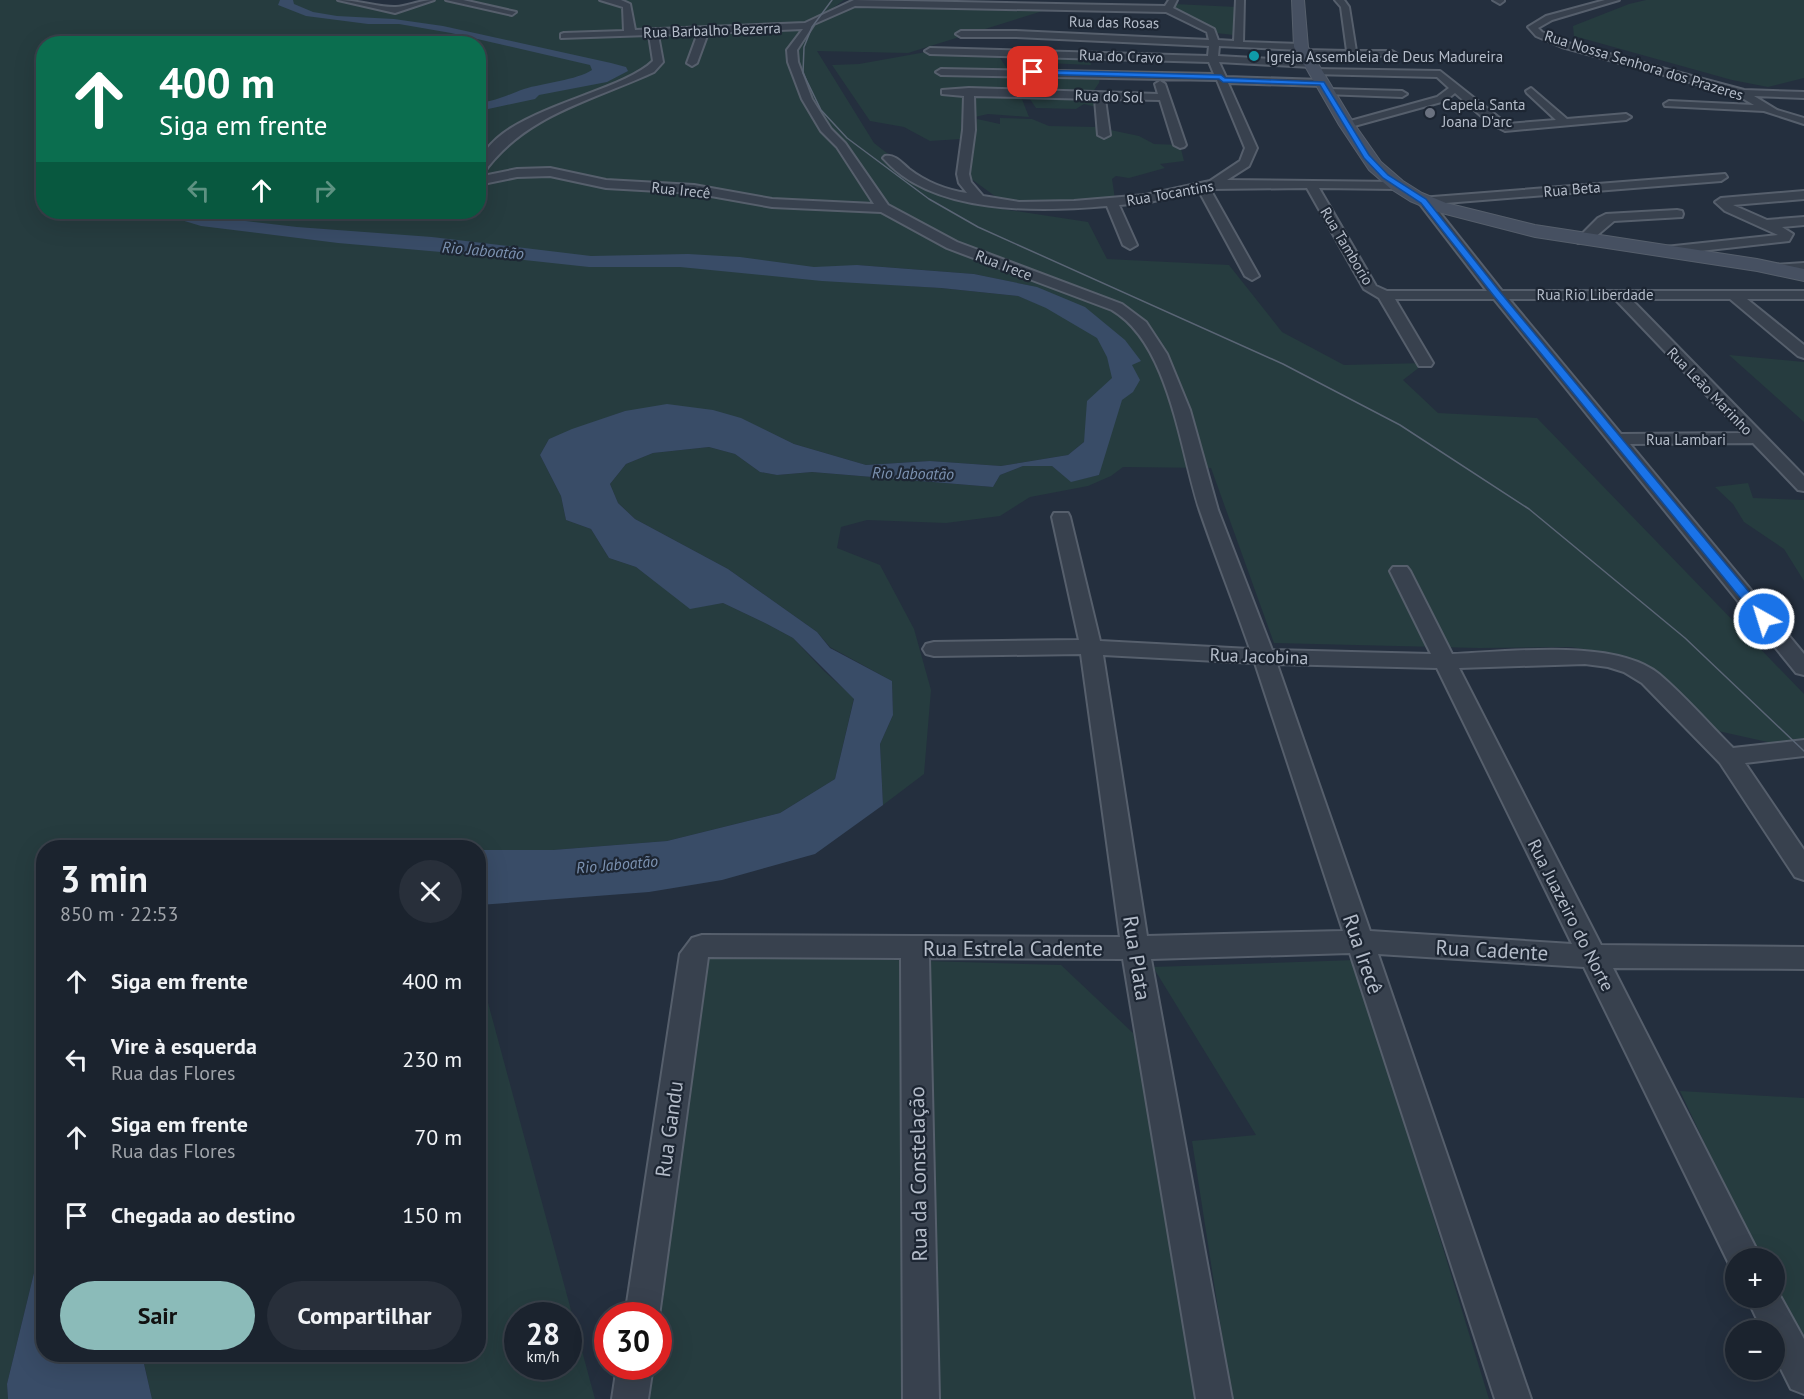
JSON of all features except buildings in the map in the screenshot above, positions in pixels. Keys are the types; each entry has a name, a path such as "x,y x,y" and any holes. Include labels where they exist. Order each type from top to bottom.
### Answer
{"main road":[{"path":"1298,0 1314,68 1366,156 1397,185 1424,201 1482,218 1583,240 1665,251 1804,275"}],"street":[{"path":"342,0 399,10 430,0"},
{"path":"450,0 512,12"},
{"name":"Rua Barbalho Bezerra","path":"604,0 619,2 627,6 629,31 633,33 810,26"},
{"path":"1239,42 1240,0"},
{"path":"1339,0 1345,7 1352,53"},
{"name":"Rua Nossa Senhora dos Prazeres","path":"1615,0 1549,18 1533,27 1539,34 1565,45 1741,93 1768,109 1804,121"},
{"path":"810,26 809,23 826,14 844,10 858,2 1171,4 1213,38 1213,59 1250,142 1251,152 1240,168 1208,186 1252,276"},
{"path":"1037,18 1075,4"},
{"name":"Rua das Rosas","path":"1176,23 1197,24"},
{"name":"Rua Irece","path":"810,26 792,50 793,62 807,99 827,131 841,145 861,178 884,208 952,245 1105,302 1129,314 1141,326 1159,354 1182,410 1209,510"},
{"path":"692,63 704,30"},
{"path":"962,34 1019,30 1213,38 1239,42 1314,68 1402,94"},
{"path":"1018,92 1012,72 1019,30"},
{"path":"486,160 525,125 577,99 650,70 658,62 653,32"},
{"path":"564,36 633,33"},
{"name":"Rua do Cravo","path":"930,51 1213,59 1314,68"},
{"path":"1314,68 1352,53 1392,54"},
{"path":"941,72 1222,79 1314,68 1440,74 1499,126 1505,128 1626,117"},
{"path":"1158,77 1180,145"},
{"path":"1347,125 1441,99 1454,88"},
{"path":"969,91 969,130 963,174 965,183 979,199"},
{"path":"1532,91 1565,123"},
{"name":"Rua do Sol","path":"946,92 1164,97"},
{"path":"1741,93 1804,95"},
{"path":"1100,96 1104,135"},
{"path":"1669,104 1768,109"},
{"name":"Rua Tocantins","path":"889,158 911,176 943,193 1019,206 1145,199 1208,186 1397,185"},
{"name":"Rua Irecê","path":"486,179 517,173 550,172 606,184 694,189 772,203 884,208"},
{"name":"Rua Beta","path":"1424,201 1720,177"},
{"name":"Rua Tamborio","path":"1311,185 1371,289 1385,295 1425,363"},
{"path":"1665,251 1778,239 1786,236 1783,232 1723,206 1721,201 1804,195"},
{"path":"1424,201 1497,294 1801,659"},
{"path":"1112,202 1130,245"},
{"path":"1583,240 1603,221 1611,217 1677,214"},
{"path":"1764,224 1804,221"},
{"path":"1774,269 1804,267"},
{"name":"Rua Leão Marinho","path":"1618,294 1804,486"},
{"path":"1732,294 1804,353"},
{"name":"Rua Rio Liberdade","path":"1385,295 1804,295"},
{"name":"Rua Lambari","path":"1617,439 1755,438"},
{"name":"Rua Irecê","path":"1209,510 1264,657 1513,1399"},
{"name":"Rua Plata","path":"1061,517 1092,647 1135,948 1214,1399"},
{"name":"Rua Juazeiro do Norte","path":"1400,571 1443,661 1739,1248"},
{"name":"Rua Jacobina","path":"934,649 1092,647 1264,657 1443,661 1585,657 1610,660 1650,678 1728,757 1804,870"},
{"path":"1728,757 1804,748"},
{"name":"Rua Estrela Cadente","path":"702,946 1135,948 1360,942"},
{"name":"Rua Cadente","path":"1360,942 1591,956 1804,958"},
{"name":"Rua Gandu","path":"644,1302 694,954 702,946"},
{"name":"Rua da Constelação","path":"915,948 921,1399"},
{"path":"1769,1308 1804,1376"},
{"path":"630,1399 632,1380"}],"green space":[{"path":"0,0 344,0 398,11 434,0 844,0 833,8 1046,10 908,53 817,51 874,143 915,175 969,204 1088,222 1107,259 1229,265 1282,332 1344,365 1425,363 1403,380 1438,413 1537,418 1804,694 1804,740 1772,743 1709,729 1626,656 1571,647 1479,648 1274,643 1211,468 1123,467 1111,476 1088,486 1030,497 1000,516 946,523 867,520 841,527 837,548 880,565 914,629 931,690 924,774 883,805 880,744 893,715 892,681 830,647 817,632 728,569 635,519 618,503 610,484 626,464 653,453 709,447 735,454 760,472 777,475 812,472 993,487 1000,475 1023,466 1052,466 1071,481 1099,475 1101,467 1086,428 1084,442 1068,455 1001,466 930,461 866,465 794,444 740,418 625,411 549,439 540,455 561,496 566,520 591,529 609,558 636,567 690,608 723,603 793,638 854,698 835,779 780,813 667,841 553,850 486,850 486,840 36,840 36,1265 7,1384 8,1399 0,1399","holes":["857,265 974,274 1031,286 1038,304 1018,296 824,280"]},
{"path":"1646,0 1804,0 1804,78 1768,87 1732,80 1574,36 1573,26 1629,4"},
{"path":"1174,4 1237,7 1234,35 1216,33 1174,10"},
{"path":"926,52 996,52 1014,79 1029,117 988,114 961,120 961,139 930,141 904,127 870,121 832,65 859,64"},
{"path":"1021,52 1089,57 1091,65 1047,63 1044,71 1100,77 1099,83 1088,99 1100,99 1096,107 1084,104 1076,109 1036,108 1025,92"},
{"path":"1000,118 1032,119 1049,126 1096,127 1139,136 1154,144 1180,145 1184,161 1160,164 1165,168 1129,178 1116,176 1112,179 1115,199 1037,203 999,199 970,178 977,119 1000,124"},
{"path":"1729,355 1804,362 1804,422"},
{"path":"1748,483 1753,498 1804,500 1804,581 1784,549 1744,522 1733,504 1715,487"},
{"path":"694,954 1061,965 1133,1033 1212,1399 649,1399 651,1380 672,1380 672,1302 659,1302"},
{"path":"1355,960 1489,1399 1232,1399 1192,1141 1256,1135 1153,967"},
{"path":"486,998 569,1302 504,1302 504,1380 582,1380 582,1351 595,1399 152,1399 144,1362 486,1362"},
{"path":"1680,1091 1804,1098 1804,1364 1780,1308 1785,1308 1785,1248 1754,1248"}],"water":[{"path":"280,0 293,0 294,4 313,12 443,26 611,63 626,67 628,71 607,82 539,95 535,99 486,110 486,101 524,89 578,76 592,70 590,65 486,41 486,36 464,36 399,24 368,24 306,16 278,5"},
{"name":"Rio Jaboatão","path":"178,219 229,219 297,227 432,237 591,256 688,254 740,257 814,267 857,265 974,274 1037,287 1085,307 1125,340 1141,361 1132,365 1140,380 1133,392 1122,400 1099,475 1071,482 1052,466 1023,466 1000,475 993,487 812,472 777,475 760,472 735,454 709,447 653,453 626,464 610,484 618,503 635,519 728,569 817,632 830,648 892,681 893,715 880,744 883,805 815,854 722,880 649,892 486,904 486,850 553,850 667,841 780,813 835,779 854,699 793,638 723,603 690,609 636,567 609,558 591,529 566,520 561,496 540,455 549,439 625,411 667,404 713,410 741,418 794,444 866,465 930,461 1001,466 1068,455 1084,442 1087,401 1112,378 1107,357 1097,338 1046,308 1018,296 941,288 822,281 680,267 589,267 338,243 201,226"},
{"path":"36,1265 36,1362 144,1362 152,1399 8,1399 7,1384"}],"tram line":[{"path":"832,0 812,27 804,47 803,73 821,110 847,138 929,199 978,227 1283,364 1400,425 1529,509 1685,638 1804,751"}],"place":[{"name":"Igreja Assembleia de Deus Madureira","path":"1254,56"},
{"name":"Capela Santa Joana D'arc","path":"1430,113"}],"route":[{"path":"1033,72 1221,77 1223,80 1322,83 1366,156 1386,177 1424,201 1497,294 1764,619"}]}
